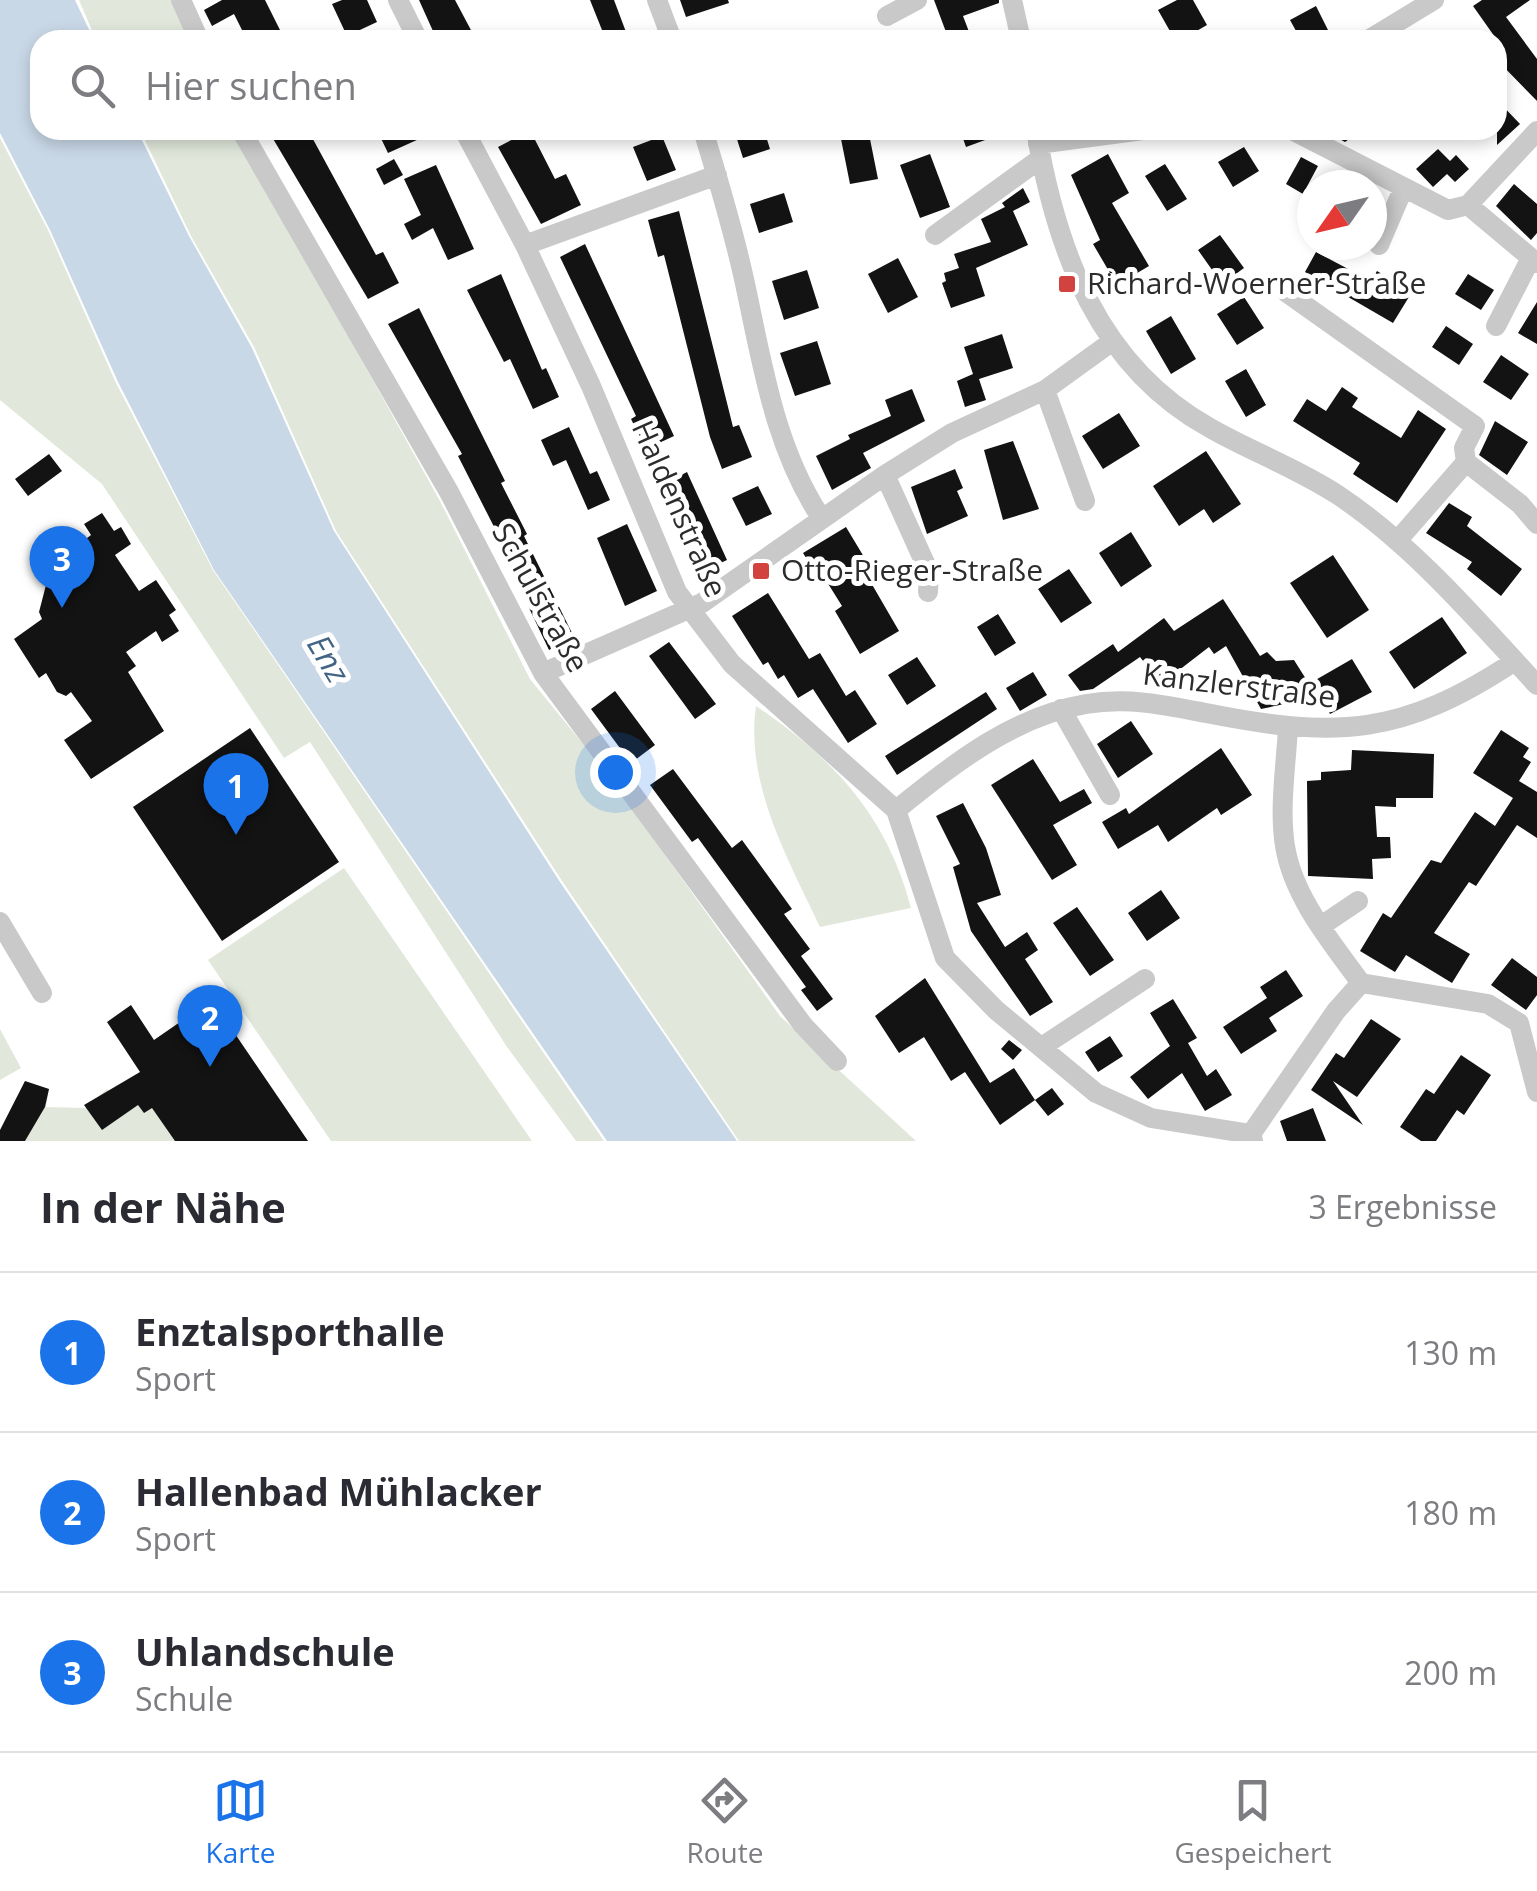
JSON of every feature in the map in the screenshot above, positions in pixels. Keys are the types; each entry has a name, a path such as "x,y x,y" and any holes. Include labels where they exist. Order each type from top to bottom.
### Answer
{"street":[{"path":"181,0 194,30"},
{"path":"398,0 413,30"},
{"path":"657,0 668,30"},
{"path":"887,16 916,0"},
{"path":"1012,0 1019,30"},
{"path":"1384,30 1434,0"},
{"path":"1311,140 1448,210 1468,205 1537,131"},
{"name":"Schulstraße","path":"247,140 449,492 543,673 804,1025 837,1061"},
{"name":"Haldenstraße","path":"469,140 525,245 688,610 732,664 896,810"},
{"path":"706,140 770,404 808,498 822,519"},
{"path":"935,235 1038,144 1068,140"},
{"path":"1038,144 1077,282 1110,343 1168,401 1211,429 1258,449 1339,496 1397,541 1537,685"},
{"path":"525,245 717,174"},
{"path":"1387,226 1403,189"},
{"path":"1468,205 1534,261 1496,326"},
{"path":"1286,292 1475,426 1464,448 1466,462 1520,504 1537,524"},
{"path":"543,673 688,610 952,433 1045,390 1110,343"},
{"path":"1045,390 1085,502"},
{"path":"1397,541 1466,462"},
{"path":"886,475 930,572 928,592"},
{"name":"Kanzlerstraße","path":"896,810 1006,729 1061,709 1150,700 1288,728 1343,730 1384,724 1437,707 1515,661"},
{"path":"1061,709 1110,795"},
{"path":"1288,728 1285,846 1301,892 1321,926 1362,983 1488,1004 1528,1017 1537,1092"},
{"path":"896,810 945,958 996,1010 1096,1093 1150,1118 1252,1137 1336,1010 1362,983"},
{"path":"1321,926 1358,901"},
{"path":"0,922 42,993"},
{"path":"1043,1046 1145,979"}],"shaded area":[{"path":"79,0 173,0 186,30 92,30"},
{"path":"0,138 48,230 116,383 213,570 604,1141 576,1141 507,1047 310,742 284,758 102,484 0,400"},
{"path":"145,140 240,140 440,501 530,679 605,771 780,1016 916,1141 739,1141 562,881 336,531 254,347 191,236"},
{"path":"756,706 810,747 854,792 888,845 911,908 820,927 783,848 763,792 754,735"},
{"path":"344,868 532,1141 331,1141 208,960"},
{"path":"223,991 242,1019 233,1025 214,998"},
{"path":"212,1000 308,1141 0,1141 25,1081 49,1089 46,1107 85,1108 107,1089 119,1106 158,1060 148,1044"},
{"path":"0,1029 21,1068 0,1080"}],"water":[{"name":"Enz","path":"0,0 75,0 89,30 30,30 30,140 142,140 189,236 252,348 334,531 560,882 737,1141 607,1141 214,570 118,382 50,230 0,133"}],"building":[{"path":"222,0 265,0 280,30 242,30 234,14 212,26 204,10"},
{"path":"367,0 377,22 360,30 344,30 332,4"},
{"path":"419,0 455,0 471,30 432,30"},
{"path":"590,0 614,0 625,30 602,30"},
{"path":"680,0 728,0 729,3 686,17"},
{"path":"934,0 999,0 963,16 968,30 945,30"},
{"path":"1177,0 1193,0 1207,25 1198,30 1169,30 1158,10"},
{"path":"1482,0 1530,0 1506,17 1537,59 1537,101 1507,70 1507,30 1490,30 1473,6"},
{"path":"1316,6 1328,30 1296,30 1290,20"},
{"path":"1507,110 1520,124 1507,136"},
{"path":"274,140 313,140 376,255 383,252 399,283 368,299"},
{"path":"382,140 417,140 388,153"},
{"path":"511,140 535,140 555,179 566,174 581,205 541,224 498,147"},
{"path":"664,140 676,170 647,181 633,147"},
{"path":"737,140 767,140 770,149 743,158"},
{"path":"841,140 870,140 878,179 850,184"},
{"path":"964,140 985,140 966,147"},
{"path":"1244,147 1259,171 1233,187 1218,162"},
{"path":"1438,149 1450,161 1456,155 1469,169 1455,182 1447,174 1433,187 1416,169"},
{"path":"930,154 950,207 920,218 900,165"},
{"path":"1108,154 1129,193 1112,203 1149,266 1117,285 1093,244 1100,240 1071,175"},
{"path":"1301,157 1318,166 1316,170 1297,170 1297,190 1286,184"},
{"path":"394,159 403,175 384,185 376,169"},
{"path":"1165,164 1187,199 1167,211 1145,176"},
{"path":"436,165 474,249 448,260 433,228 412,240 404,224 421,215 404,179"},
{"path":"1514,184 1537,204 1537,233 1531,240 1496,206"},
{"path":"1023,188 1030,202 1013,211 1028,245 976,268 985,296 951,308 942,283 946,281 944,273 959,268 954,254 991,242 981,219 1005,207 1002,203"},
{"path":"784,193 793,222 759,233 750,204"},
{"path":"679,211 733,427 739,425 752,457 722,469 710,437 664,255 658,257 648,220"},
{"path":"1220,235 1244,268 1222,284 1198,250"},
{"path":"585,244 674,436 646,449 631,419 636,416 560,257"},
{"path":"898,258 918,297 888,313 868,274"},
{"path":"1312,260 1331,260 1371,281 1377,271 1412,292 1393,323 1305,272"},
{"path":"807,270 819,308 784,320 772,281"},
{"path":"501,274 542,370 546,368 559,397 533,409 510,359 504,362 467,290"},
{"path":"1468,274 1494,290 1481,310 1455,294"},
{"path":"1244,297 1264,328 1237,345 1217,314"},
{"path":"1537,302 1537,344 1518,333"},
{"path":"419,308 505,481 501,483 527,534 524,536 574,637 549,650 511,570 515,568 458,456 462,454 388,324"},
{"path":"1171,316 1196,359 1171,374 1146,331"},
{"path":"1446,326 1473,344 1459,365 1432,347"},
{"path":"1002,334 1013,368 979,379 986,400 965,407 957,381 973,374 964,347"},
{"path":"817,341 831,384 795,396 780,353"},
{"path":"1501,355 1529,374 1511,400 1483,382"},
{"path":"1246,369 1266,405 1246,417 1225,381"},
{"path":"1342,387 1358,398 1352,407 1401,438 1418,410 1446,429 1397,503 1353,474 1360,463 1293,421 1307,399 1326,411"},
{"path":"912,389 925,421 863,453 871,468 832,490 816,456 850,439 848,435 891,416 885,400"},
{"path":"1119,413 1140,446 1103,469 1082,436"},
{"path":"1495,421 1528,442 1507,475 1479,455"},
{"path":"569,427 590,474 597,471 610,500 588,510 566,460 553,466 541,440"},
{"path":"1013,441 1039,509 1003,520 984,450"},
{"path":"1206,451 1241,504 1213,523 1204,509 1179,526 1153,486"},
{"path":"49,454 62,471 28,496 15,479"},
{"path":"955,469 963,488 957,491 968,516 927,534 911,487"},
{"path":"687,472 727,560 701,572 662,485"},
{"path":"758,486 772,514 746,526 732,498"},
{"path":"1449,503 1472,517 1467,526 1522,569 1501,596 1467,569 1472,562 1426,533"},
{"path":"102,513 114,531 121,527 131,544 115,555 139,591 156,580 176,610 169,615 179,631 162,642 156,631 126,652 136,666 128,672 164,731 91,779 64,740 92,721 71,692 66,696 57,692 46,673 39,678 14,639 42,619 39,612 46,585 40,576 79,550 77,546 91,535 84,524"},
{"path":"627,524 657,591 625,606 597,538"},
{"path":"846,527 876,577 870,581 899,631 860,654 835,611 842,606 817,566 813,569 803,553"},
{"path":"1131,532 1152,566 1121,587 1099,553"},
{"path":"1333,555 1369,610 1327,638 1290,583"},
{"path":"1069,569 1092,603 1061,623 1038,589"},
{"path":"768,593 809,659 820,653 846,696 855,690 877,724 848,743 813,689 798,698 784,675 778,679 768,662 763,665 732,616"},
{"path":"1223,599 1260,656 1267,652 1276,661 1294,660 1311,687 1294,702 1261,709 1226,646 1214,654 1209,647 1161,684 1140,657 1093,689 1080,691 1068,675 1113,644 1118,652 1164,618 1174,631"},
{"path":"998,614 1016,643 995,656 977,627"},
{"path":"1442,617 1467,653 1414,689 1389,652"},
{"path":"669,642 716,704 695,719 649,656"},
{"path":"917,657 936,686 907,705 888,675"},
{"path":"1352,659 1372,692 1330,714 1312,682"},
{"path":"1033,672 1047,695 1020,711 1006,688"},
{"path":"615,691 655,745 631,763 591,709"},
{"path":"986,692 997,709 897,775 885,756"},
{"path":"1131,721 1153,754 1118,778 1097,744"},
{"path":"250,728 339,862 222,941 133,807"},
{"path":"1501,730 1529,748 1523,757 1531,762 1519,781 1537,792 1537,838 1517,825 1476,886 1469,882 1434,933 1470,954 1452,983 1406,955 1395,972 1360,951 1383,913 1391,918 1431,860 1441,863 1475,812 1495,826 1513,798 1473,773"},
{"path":"1221,748 1252,795 1221,815 1217,808 1168,842 1158,825 1118,849 1102,822 1126,808 1129,814"},
{"path":"1352,750 1434,754 1433,798 1396,798 1396,807 1375,806 1377,837 1390,837 1391,858 1372,859 1373,879 1308,876 1307,781 1321,780 1321,772 1351,770"},
{"path":"1033,759 1060,802 1084,789 1092,803 1053,825 1077,865 1052,880 991,785"},
{"path":"673,769 732,848 742,840 792,909 784,914 810,949 801,956 833,999 817,1011 801,990 806,987 698,838 692,842 650,785"},
{"path":"963,803 986,848 1001,895 977,903 1005,947 1027,932 1038,950 1025,959 1053,1002 1030,1016 971,931 953,867 960,864 936,816"},
{"path":"1161,890 1180,918 1147,941 1128,913"},
{"path":"1077,907 1114,960 1090,976 1053,923"},
{"path":"1512,958 1537,977 1537,995 1526,1010 1491,985"},
{"path":"1286,970 1303,996 1269,1018 1277,1031 1241,1054 1223,1027 1267,998 1260,987"},
{"path":"925,978 990,1083 1014,1068 1035,1100 1000,1125 965,1072 951,1081 924,1037 899,1053 875,1016"},
{"path":"1173,999 1197,1038 1188,1043 1207,1076 1216,1069 1232,1095 1205,1111 1182,1073 1148,1099 1130,1077 1170,1046 1150,1013"},
{"path":"212,1000 308,1141 175,1141 152,1108 144,1113 138,1105 102,1130 84,1105 140,1072 107,1022 131,1005 154,1040"},
{"path":"1371,1019 1401,1039 1357,1097 1333,1081 1363,1125 1311,1090 1336,1053 1344,1058"},
{"path":"1110,1036 1123,1056 1098,1072 1085,1052"},
{"path":"1009,1040 1022,1050 1013,1060 1001,1049"},
{"path":"1461,1055 1491,1075 1464,1115 1457,1110 1436,1141 1421,1141 1400,1127 1426,1089 1434,1094"},
{"path":"25,1081 49,1089 45,1107 25,1141 0,1141 0,1130"},
{"path":"1052,1088 1064,1104 1048,1116 1035,1100"},
{"path":"1313,1108 1326,1141 1287,1141 1280,1121"}],"place":[{"name":"Richard-Woerner-Straße","path":"1067,284"},
{"name":"Otto-Rieger-Straße","path":"761,571"},
{"name":"Uhlandschule","path":"62,608"},
{"name":"Enztalsporthalle","path":"236,835"},
{"name":"Hallenbad Mühlacker","path":"210,1067"}]}
